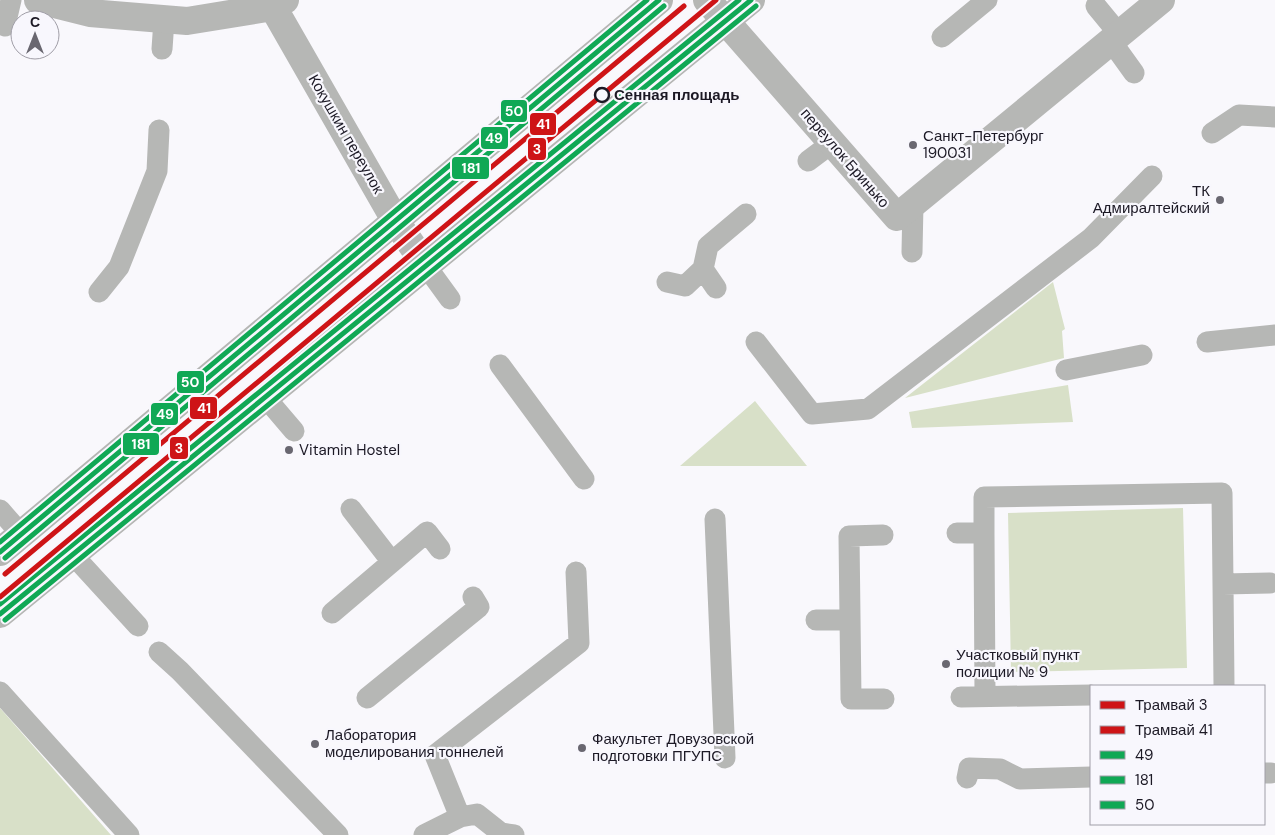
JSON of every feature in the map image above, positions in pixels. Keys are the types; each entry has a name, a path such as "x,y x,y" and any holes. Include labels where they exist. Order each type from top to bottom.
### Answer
{"main road":[{"path":"0,552 658,0"},
{"path":"0,614 751,0"}],"street":[{"path":"38,0 90,13 187,21 276,2"},
{"name":"переулок Бринько","path":"707,0 897,217 1161,0"},
{"name":"Кокушкин переулок","path":"276,2 395,220 426,266"}],"lane":[{"path":"4,26 11,0"},
{"path":"942,37 987,0"},
{"path":"1096,6 1134,73"},
{"path":"162,49 164,20"},
{"path":"1212,133 1240,115 1275,117"},
{"path":"99,292 119,267 157,171 159,130"},
{"path":"808,161 832,143"},
{"path":"756,342 812,414 868,409 915,367 1091,238 1152,176"},
{"path":"912,252 913,204"},
{"path":"667,282 685,286 703,270 708,246 746,214"},
{"path":"426,266 450,299"},
{"path":"703,270 716,288"},
{"path":"1207,342 1275,334"},
{"path":"1066,370 1142,355"},
{"path":"500,365 584,479"},
{"path":"265,397 294,431"},
{"path":"985,696 984,497 1222,493 1224,685"},
{"path":"0,510 21,534"},
{"path":"351,510 392,562"},
{"path":"716,519 729,622 725,758"},
{"path":"332,613 427,532 440,549"},
{"path":"957,533 984,533"},
{"path":"883,535 849,536 851,699 884,699"},
{"path":"72,555 138,626"},
{"path":"460,817 435,755 579,642 576,572"},
{"path":"1223,584 1270,584"},
{"path":"368,698 479,607 473,597"},
{"path":"816,620 850,620"},
{"path":"159,652 180,670 338,835"},
{"path":"0,692 129,835"},
{"path":"961,697 1090,695"},
{"path":"967,778 969,768 1000,769 1020,779 1090,777"},
{"path":"424,835 460,817 477,814 501,833 514,835"}],"green space":[{"path":"1053,282 1065,329 1062,331 1064,358 905,398"},
{"path":"1068,385 1073,422 912,428 909,412"},
{"path":"755,401 807,466 680,466"},
{"path":"1183,508 1187,668 1011,672 1008,513"},
{"path":"0,708 111,835 0,835"}],"tram line":[{"name":"3","path":"0,597 716,0"},
{"name":"41","path":"5,574 684,6"}],"transit line":[{"name":"50","path":"0,542 647,0"},
{"name":"49","path":"0,552 659,0"},
{"name":"50","path":"0,604 739,0"},
{"name":"49","path":"0,614 751,0"},
{"name":"181","path":"5,558 664,6"},
{"name":"181","path":"5,620 756,6"}],"place":[{"name":"Сенная площадь","path":"602,95"},
{"name":"Санкт-Петербург 190031","path":"913,145"},
{"name":"ТК Адмиралтейский","path":"1220,200"},
{"name":"Vitamin Hostel","path":"289,450"},
{"name":"Участковый пункт полиции № 9","path":"946,664"},
{"name":"Лаборатория моделирования тоннелей","path":"315,744"},
{"name":"Факультет Довузовской подготовки ПГУПС","path":"582,748"}]}
